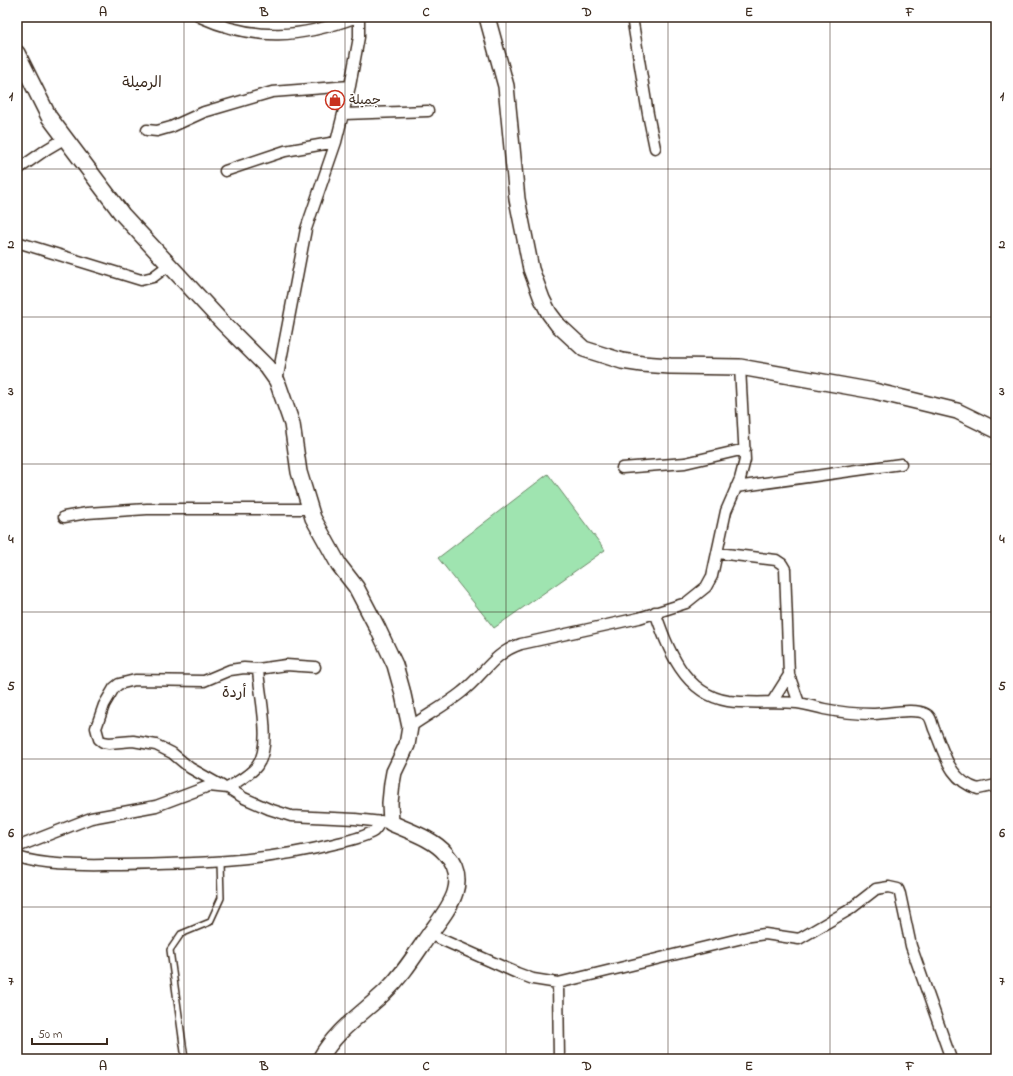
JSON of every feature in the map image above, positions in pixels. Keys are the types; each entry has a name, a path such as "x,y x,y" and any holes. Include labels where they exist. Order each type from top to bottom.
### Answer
{"street":[{"path":"200,17 220,26 245,32 274,36 299,34 332,27 358,17 359,36 344,114 306,229 277,381"},
{"path":"487,17 506,86 514,182 522,232 531,269 549,313 558,325 584,349 622,361 670,366 740,367 874,391 957,411 996,430"},
{"path":"632,17 655,148"},
{"path":"17,54 23,76 64,139 133,228 223,324 267,367 277,381 292,424 299,472 310,510 318,529 363,601 395,665 410,727 407,745 394,772 386,822 373,831 346,841 270,857 220,862 150,865 68,865 31,861 17,857"},
{"path":"147,130 157,131 171,127 204,112 272,92 350,86"},
{"path":"344,114 428,110"},
{"path":"17,170 64,139"},
{"path":"225,171 285,151 336,142"},
{"path":"17,242 141,280 153,277 169,265"},
{"path":"410,727 461,694 482,675 500,654 508,649 521,644 639,618 686,602 706,587 712,576 726,511 743,469 745,449 740,367"},
{"path":"622,468 685,463 745,449"},
{"path":"736,488 901,464"},
{"path":"64,517 88,513 147,509 245,508 290,511 310,510"},
{"path":"718,553 776,560 782,564 786,574 789,675 799,704"},
{"path":"655,612 671,652 683,672 693,685 701,691 728,701 799,704 846,712 871,714 916,711 924,713 931,721 950,767 960,780 978,790 996,785"},
{"path":"315,667 286,665 258,669 244,668 230,670 198,682 145,680 125,681 119,684 108,698 96,728 97,734 103,742 133,741 156,745 178,757 190,768 263,806 291,816 386,822 439,848 451,860 454,868 456,886 455,897 447,911 429,934 408,967 396,981 347,1024 320,1059"},
{"path":"17,847 101,815 156,806 204,787 225,787 252,772 261,757 265,720 261,703 258,669"},
{"path":"772,702 789,675"},
{"path":"429,934 522,975 545,982 558,983 751,936 764,934 799,939 849,910 868,894 882,887 898,889 911,946 951,1059"},
{"path":"558,983 558,1059"}],"lane":[{"path":"185,1059 170,950 180,934 210,922 221,898 220,862"}],"green space":[{"path":"548,474 605,550 494,628 438,558"}],"place":[{"name":"جميلة","path":"335,100"}],"district":[{"name":"الرميلة","path":"142,83"},
{"name":"أردة","path":"234,693"}]}
